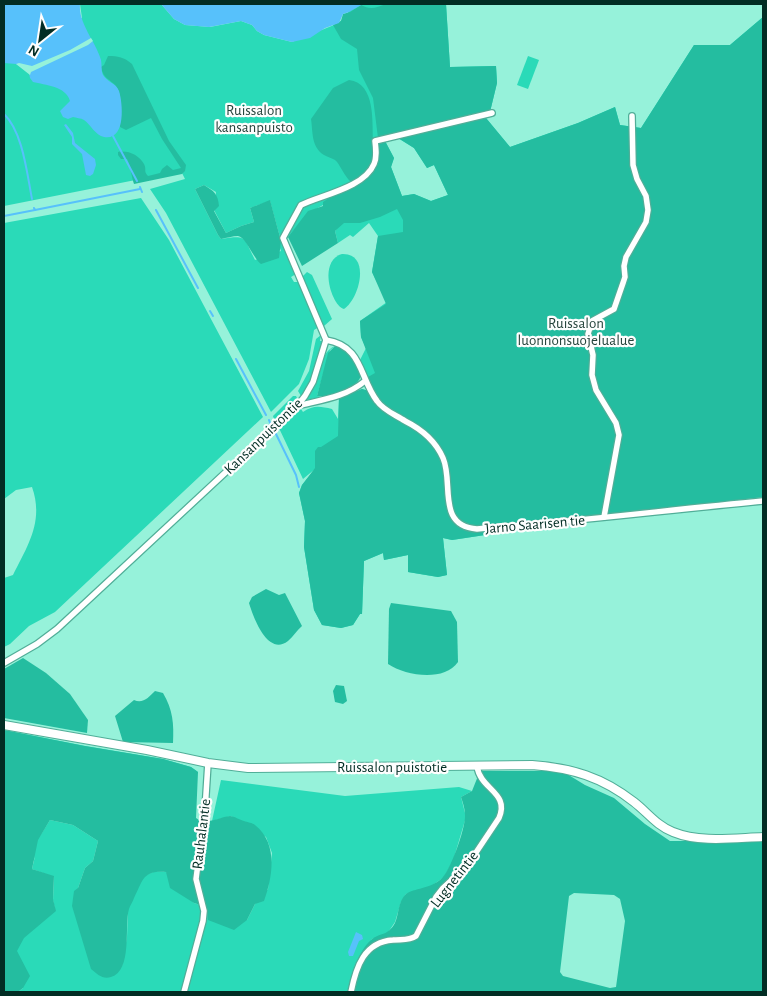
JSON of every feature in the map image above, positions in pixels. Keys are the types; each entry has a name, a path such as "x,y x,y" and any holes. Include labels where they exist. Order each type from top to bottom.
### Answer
{"street":[{"path":"326,340 283,238 301,205 334,194 367,175 374,163 376,141 492,113"},
{"path":"604,517 619,435 616,423 596,390 592,375 593,354 588,334 592,321 614,309 624,283 626,257 646,222 648,210 646,196 637,179 633,165 632,116"},
{"name":"Jarno Saarisen tie","path":"326,340 337,343 350,351 360,362 365,381 383,408 414,426 436,446 448,472 447,487 450,510 456,519 467,528 477,529 556,523 763,501"},
{"name":"Kansanpuistontie","path":"4,663 37,644 57,629 297,406 313,382 326,340"},
{"path":"297,406 341,395 353,390 365,381"},
{"name":"Ruissalon puistotie","path":"4,725 208,763 248,768 532,765 562,768 588,776 613,788 635,803 658,824 672,832 700,838 763,837"},
{"name":"Rauhalantie","path":"184,992 197,949 204,913 196,879 205,810 208,763"},
{"name":"Lugnetintie","path":"351,992 359,964 370,948 384,941 408,939 416,936 442,888 467,866 501,813 500,800 481,780 477,766"}],"green space":[{"name":"Ruissalon luonnonsuojelualue","path":"80,4 161,4 174,19 185,25 210,27 241,21 252,25 264,35 292,42 339,23 355,4 446,4 450,67 496,66 497,83 489,116 486,118 510,147 578,123 615,107 620,125 641,128 694,45 730,45 763,17 763,497 486,529 485,535 452,540 443,538 447,575 438,577 408,572 408,555 384,560 383,553 364,561 362,614 360,614 353,625 341,628 322,625 314,610 304,547 305,521 299,493 302,485 315,469 303,479 278,426 298,409 301,409 303,412 317,407 332,409 338,419 339,398 362,389 373,390 360,360 366,348 361,337 360,321 387,302 372,272 378,236 369,223 353,237 350,235 338,243 335,231 338,227 323,205 307,214 288,237 281,241 296,274 291,277 294,282 299,282 319,327 314,330 309,359 299,384 271,412 166,213 150,189 185,179 181,171 4,206 4,48 82,18","holes":["398,138 414,148 427,168 434,165 448,195 431,201 414,194 402,196 391,167 394,158 385,141","204,185 216,192 214,210 226,233 254,222 250,208 270,201 281,241 279,245 281,251 255,260 244,239 236,237 221,239 195,189"]},
{"name":"Ruissalon luonnonsuojelualue","path":"386,4 446,4 450,67 496,66 497,83 489,116 486,118 510,147 578,123 615,107 620,125 641,128 694,45 730,45 763,17 763,497 486,529 485,535 452,540 443,538 447,575 438,577 408,572 408,555 384,560 383,553 364,561 362,614 360,614 353,625 341,628 322,625 314,610 304,547 305,521 299,493 302,485 315,468 315,451 318,447 338,436 339,398 362,389 373,390 368,377 375,373 361,337 360,321 386,304 372,272 378,236 403,232 403,220 397,209 360,223 344,223 335,231 338,243 302,266 288,237 308,211 323,206 323,202 340,192 376,165 379,146 373,98 359,70 357,49 341,39 333,25 341,21 343,14 361,5 370,8","holes":["398,138 414,148 427,168 434,165 448,195 431,201 414,194 402,196 391,167 394,158 385,141"]},
{"path":"108,56 121,57 132,64 169,141 186,165 185,171 182,174 134,184 127,159 121,159 118,152 129,153 139,158 144,164 148,176 160,173 167,165 173,170 181,168 151,118 126,130 120,127 120,94 115,85 105,76 101,67"},
{"path":"528,56 539,60 528,89 517,85"},
{"path":"349,80 358,83 364,88 368,96 371,105 375,149 375,155 370,166 351,182 335,160 324,155 317,148 313,139 311,119 333,88"},
{"path":"204,185 213,191 218,198 219,206 214,211 226,233 254,222 250,208 270,200 281,241 279,258 261,264 241,237 221,239 195,189"},
{"path":"141,198 169,240 263,417 55,612 29,626 10,644 4,647 4,578 13,575 29,543 33,532 36,511 32,487 16,490 4,499 4,223"},
{"path":"342,254 351,256 357,261 360,268 360,277 355,296 344,309 335,301 328,274 334,258"},
{"path":"307,272 312,275 332,319 324,326 302,277"},
{"path":"321,335 320,341 322,341 316,371 310,385 301,396 298,391 309,371 316,339"},
{"path":"335,346 330,350 317,396 322,397 306,400 315,386 326,353"},
{"path":"335,346 349,353 353,358 359,368 360,378 353,386 341,392 327,396 317,396 328,353"},
{"path":"293,396 296,396 298,400 275,422 273,416"},
{"path":"266,589 279,595 285,593 302,626 288,641 280,644 274,644 262,633 249,603 252,597"},
{"path":"391,603 451,611 457,622 458,662 452,668 434,675 405,672 388,664 389,609"},
{"path":"23,658 46,673 70,694 88,720 87,733 4,718 4,669"},
{"path":"336,685 344,686 347,701 343,704 335,702 333,691"},
{"path":"155,691 163,693 169,705 173,723 173,743 123,742 115,716 134,700 140,701 148,698"},
{"path":"4,730 163,759 191,767 198,772 169,835 78,824 46,817 40,836 50,820 73,825 98,841 93,861 85,868 78,888 122,966 127,937 128,909 142,877 155,871 166,872 194,903 247,920 255,904 268,889 272,853 266,837 231,816 212,821 221,780 345,796 459,787 472,791 461,797 466,817 453,861 444,877 430,887 406,894 401,902 395,922 387,934 372,939 355,965 347,992 18,992 23,988 16,952","holes":["35,856 32,869 54,877 53,900 55,909 30,870"]},
{"path":"4,730 163,759 191,767 198,772 196,818 208,821 230,816 254,824 267,841 272,860 270,881 264,901 255,904 247,920 234,930 208,920 207,907 194,903 170,888 166,872 152,873 144,878 129,909 125,957 122,966 118,973 108,978 103,977 91,969 72,906 74,891 78,888 85,868 93,861 98,841 73,825 50,820 38,840 32,869 54,876 53,899 56,911 24,938 17,951 30,976 23,988 18,992 4,992"},
{"path":"480,771 550,771 567,774 585,785 614,798 645,824 670,841 763,841 763,992 347,992 362,951 371,940 392,927 403,897 409,892 437,882 445,875 457,849 465,821 461,797 472,791","holes":["574,893 614,895 620,899 625,921 616,987 610,988 563,976 560,972 569,896"]}],"water":[{"path":"4,4 80,4 84,25 99,53 103,75 119,91 122,112 119,128 116,133 111,137 104,137 98,134 83,119 63,117 60,111 70,101 64,92 54,87 33,82 29,73 16,64 4,63"},
{"path":"161,4 363,4 343,14 339,23 325,28 310,38 292,42 264,35 252,25 241,21 209,27 185,25 174,19"},
{"path":"66,124 73,133 75,143 95,159 96,165 93,174 90,176 86,175 82,154 72,144 72,137 64,125"},
{"path":"356,932 362,935 363,939 359,941 353,956 349,956 348,952"}],"pier":[{"path":"91,38 93,41 88,45 31,72 30,75 16,64 32,66 70,50"}],"waterway":[{"path":"4,114 16,131 20,142 32,199"},
{"path":"113,136 137,181"},
{"path":"140,187 142,192"},
{"path":"34,208 35,210 140,189"},
{"path":"4,216 35,210"},
{"path":"156,210 198,288"},
{"path":"210,311 213,316"},
{"path":"236,359 266,415"},
{"path":"269,420 271,426"},
{"path":"275,432 296,475 299,487"}],"park label":[{"name":"Ruissalon kansanpuisto","path":"254,118"}]}
